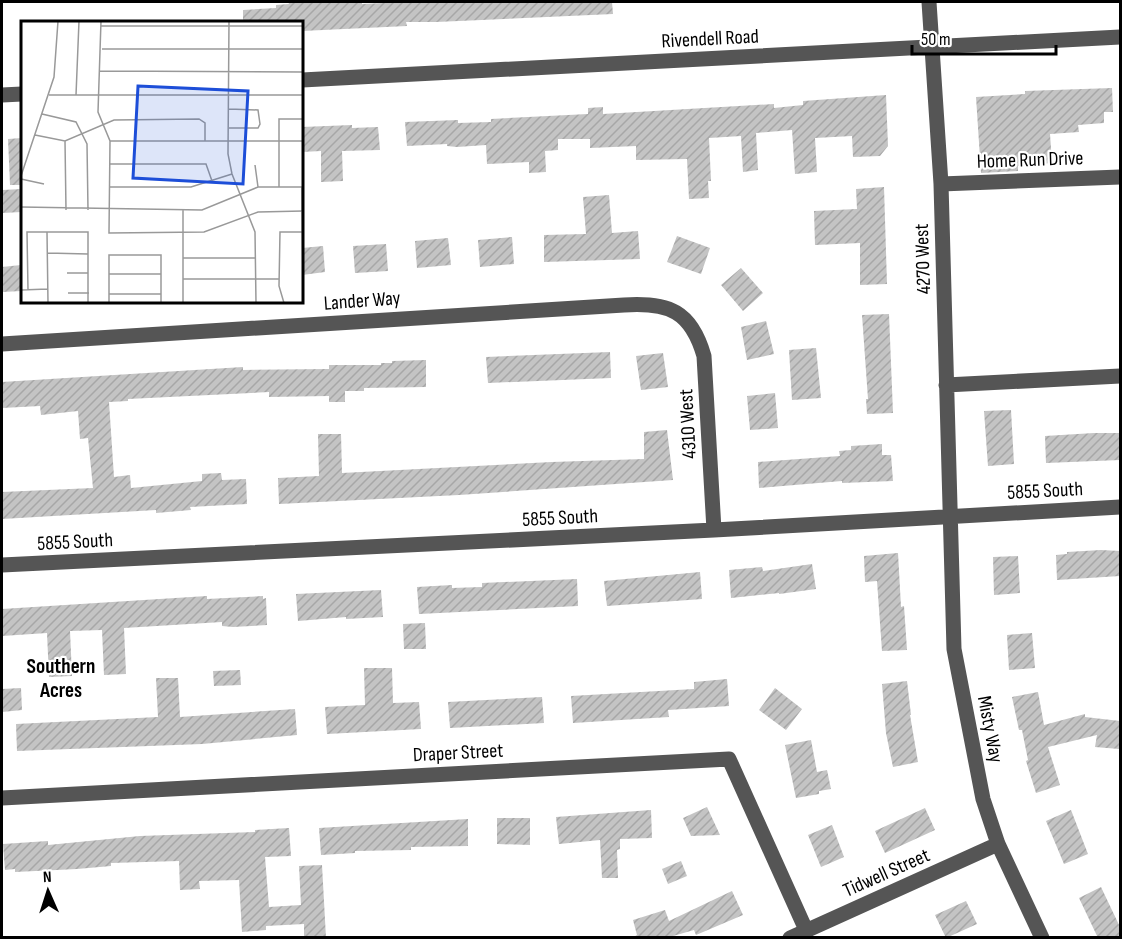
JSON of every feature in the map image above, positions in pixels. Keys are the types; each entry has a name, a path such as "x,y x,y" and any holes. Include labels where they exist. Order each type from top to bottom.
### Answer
{"street":[{"name":"4270 West","path":"929,2 940,184 951,516"},
{"name":"Rivendell Road","path":"303,80 1120,37"},
{"path":"2,95 21,94"},
{"name":"Home Run Drive","path":"940,184 1120,177"},
{"name":"Lander Way","path":"2,344 641,304 655,304 673,311 686,320"},
{"name":"4310 West","path":"686,320 694,330 704,357 714,530"},
{"path":"946,385 1120,376"},
{"name":"5855 South","path":"2,565 714,530 1120,507"},
{"name":"Misty Way","path":"951,516 954,649 983,799 998,844 1042,938"},
{"name":"Draper Street","path":"2,798 729,759 806,930"},
{"name":"Tidwell Street","path":"790,938 998,844"}],"building":[{"path":"288,2 362,2 362,4 612,2 613,14 406,22 407,26 303,31 303,21 243,21 243,10 276,8 276,5 289,4"},
{"path":"1112,88 1113,112 1104,112 1104,123 1078,125 1079,132 1050,134 1052,163 1018,166 1018,171 981,173 976,97 1025,94 1025,91"},
{"path":"886,95 888,146 880,156 853,157 852,136 815,138 817,172 795,174 792,130 756,133 758,170 743,172 741,136 709,138 711,181 708,181 709,198 689,199 687,159 636,160 636,146 590,148 590,139 558,139 558,150 545,151 546,172 529,173 529,162 487,164 486,145 407,146 405,122 458,120 458,123 491,122 491,119 588,114 588,108 603,107 603,114 774,104 774,108 803,105 803,101"},
{"path":"352,125 352,128 378,127 380,150 342,151 343,181 321,182 321,151 303,152 303,127"},
{"path":"21,138 21,185 10,185 8,139"},
{"path":"884,187 887,284 860,285 860,243 815,245 814,211 857,209 856,189"},
{"path":"21,189 21,212 2,213 2,190"},
{"path":"609,195 612,233 638,231 640,259 544,262 544,235 586,234 583,197"},
{"path":"677,236 710,248 701,274 667,262"},
{"path":"512,237 514,264 480,267 478,240"},
{"path":"448,238 451,265 417,268 415,241"},
{"path":"386,244 388,271 355,273 353,246"},
{"path":"323,246 325,272 303,275 303,248"},
{"path":"21,265 21,291 2,292 2,267"},
{"path":"741,268 763,293 743,311 721,285"},
{"path":"889,314 893,413 867,414 862,315"},
{"path":"766,321 774,354 747,360 741,327"},
{"path":"816,348 821,398 792,400 789,350"},
{"path":"610,352 611,378 488,383 486,357"},
{"path":"663,353 668,387 641,390 636,356"},
{"path":"426,360 426,387 364,388 364,391 345,391 345,402 329,402 329,396 269,397 269,392 128,399 128,401 109,402 114,477 130,475 131,488 202,481 202,474 221,473 222,480 246,479 247,504 190,507 191,510 156,513 156,510 2,519 2,492 93,488 88,438 80,439 78,411 41,415 40,406 2,408 2,382 243,367 243,370 329,369 329,365 381,365 381,363 392,363 392,361"},
{"path":"775,393 778,428 750,430 747,396"},
{"path":"1011,410 1014,464 988,466 984,411"},
{"path":"667,430 673,480 459,495 279,504 278,478 319,476 318,434 341,434 342,473 644,459 644,432"},
{"path":"1120,433 1120,460 1046,463 1045,436"},
{"path":"882,444 882,455 891,455 893,481 842,483 842,481 759,488 758,462 840,456 839,451 851,450 851,446"},
{"path":"1101,550 1120,551 1120,576 1057,580 1056,555"},
{"path":"898,553 901,607 904,606 907,650 882,651 877,581 865,582 864,556"},
{"path":"1018,556 1020,593 994,595 993,557"},
{"path":"812,564 816,589 731,598 729,570 762,567 763,571"},
{"path":"700,572 702,599 607,606 604,581"},
{"path":"577,579 578,606 419,614 417,587 452,585 452,588 482,587 482,583"},
{"path":"381,590 383,617 298,621 296,594"},
{"path":"207,596 207,599 263,596 263,599 266,598 267,625 233,627 222,626 222,622 124,628 126,674 104,675 102,630 70,631 72,676 49,677 47,633 2,636 2,609"},
{"path":"425,623 426,649 404,649 403,624"},
{"path":"1032,633 1035,668 1009,670 1007,635"},
{"path":"364,668 392,668 393,703 419,702 421,729 327,734 325,707 365,705"},
{"path":"240,670 241,685 214,686 213,671"},
{"path":"156,678 178,678 180,717 295,709 297,735 202,744 17,751 16,724 158,717"},
{"path":"727,679 729,706 668,710 669,717 573,723 571,696 694,689 694,682"},
{"path":"907,681 918,762 893,767 886,733 882,684"},
{"path":"21,688 22,710 2,712 2,689"},
{"path":"775,688 802,709 786,730 759,710"},
{"path":"1038,692 1044,725 1085,714 1085,717 1120,721 1120,733 1119,749 1095,747 1097,735 1048,747 1060,785 1036,793 1026,761 1028,760 1022,730 1019,730 1012,697"},
{"path":"542,697 544,723 450,728 448,702"},
{"path":"811,740 817,772 827,770 831,789 819,791 819,794 796,798 785,745"},
{"path":"707,807 720,835 691,836 683,818"},
{"path":"925,808 935,830 885,853 875,831"},
{"path":"651,810 652,838 620,839 620,849 617,850 618,878 602,878 600,840 559,844 556,817"},
{"path":"1071,810 1088,854 1064,864 1046,821"},
{"path":"497,818 530,818 530,845 497,844"},
{"path":"468,819 468,846 411,847 411,850 355,851 355,853 321,855 319,828"},
{"path":"832,825 844,857 821,867 808,835"},
{"path":"289,828 291,856 265,857 269,907 301,905 299,866 322,865 326,938 304,938 304,924 266,926 266,930 242,932 239,880 199,881 200,889 180,890 179,861 111,863 111,866 77,869 15,872 15,869 5,870 3,844 48,841 48,845 140,836 255,832 255,830"},
{"path":"681,861 687,876 668,884 662,869"},
{"path":"1101,887 1120,927 1120,938 1098,938 1079,898"},
{"path":"732,891 743,915 696,935 694,930 673,936 674,938 632,938 637,935 633,920 665,910 669,921"},
{"path":"966,901 977,924 946,938 935,915"}],"district":[{"name":"Southern Acres","path":"61,678"}]}
